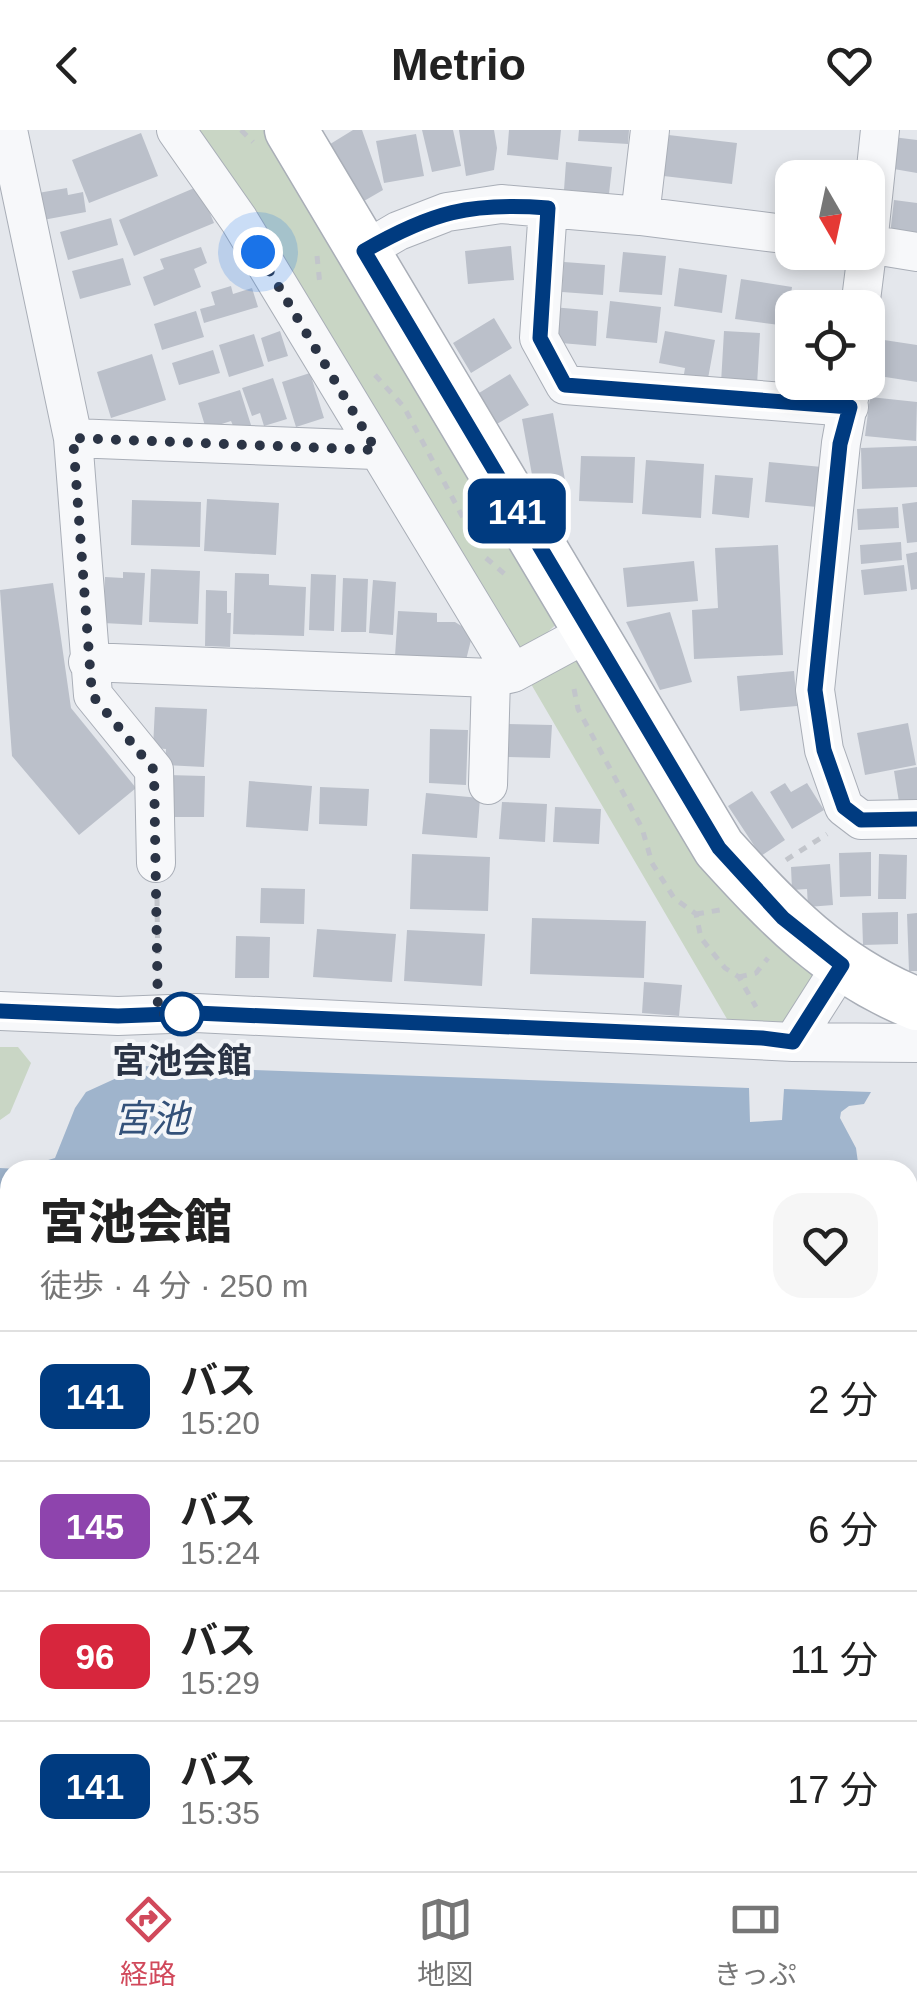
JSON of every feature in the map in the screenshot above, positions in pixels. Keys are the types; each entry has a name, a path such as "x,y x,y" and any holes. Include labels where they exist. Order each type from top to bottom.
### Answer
{"street":[{"path":"8,130 73,438 92,695 154,770 156,864"},
{"path":"176,130 239,220 376,450 502,676 488,786"},
{"path":"640,216 650,130"},
{"path":"877,160 880,130"},
{"path":"274,138 574,640 719,848 783,918 909,1023"},
{"path":"340,252 447,212 501,204 775,232"},
{"path":"548,208 540,338 565,385 775,392"},
{"path":"885,247 917,252"},
{"path":"850,400 840,444 815,690 824,750 844,807 861,820 917,819"},
{"path":"73,438 376,450"},
{"path":"88,662 502,676 574,640"},
{"path":"793,1042 842,965"},
{"path":"0,1011 313,1018 793,1042 909,1023"}],"path":[{"path":"241,130 274,138"},
{"path":"328,300 320,284 340,252"},
{"path":"367,365 404,407 474,539"},
{"path":"483,555 512,582"},
{"path":"574,640 569,670 578,709 642,828 652,862 674,898 696,914 701,938 725,968 739,977 760,1014"},
{"path":"156,864 158,1014"}],"green space":[{"path":"196,130 268,130 560,621 524,653 516,650"},
{"path":"579,656 818,970 787,1024 727,1019 531,684"},
{"path":"0,1047 18,1047 31,1063 10,1113 0,1120"}],"water":[{"name":"宮池","path":"143,1066 749,1088 750,1122 782,1120 784,1089 871,1092 864,1104 849,1106 841,1112 858,1160 48,1160 55,1158 75,1108 86,1092"}],"building":[{"path":"353,130 362,130 383,190 364,201 327,146"},
{"path":"422,130 453,130 461,166 432,172"},
{"path":"459,130 494,130 494,170 466,176"},
{"path":"509,130 561,130 558,160 507,155"},
{"path":"579,130 629,130 628,144 578,141"},
{"path":"141,133 158,176 89,203 72,160"},
{"path":"416,134 424,176 384,183 376,141"},
{"path":"660,134 737,143 732,184 655,175"},
{"path":"893,137 917,140 917,173 888,168"},
{"path":"566,162 612,167 609,194 564,190"},
{"path":"199,186 214,223 134,256 119,220"},
{"path":"67,188 68,195 83,192 86,212 43,220 38,193"},
{"path":"894,200 917,203 917,239 890,235"},
{"path":"111,218 118,245 68,260 60,232"},
{"path":"511,246 514,280 468,284 465,251"},
{"path":"201,247 207,263 194,269 201,287 154,306 143,277 164,269 160,259"},
{"path":"623,252 666,256 662,295 619,292"},
{"path":"123,258 131,285 80,299 72,271"},
{"path":"564,262 605,265 603,295 562,292"},
{"path":"679,268 727,275 722,313 674,306"},
{"path":"741,279 792,287 775,290 775,324 735,319"},
{"path":"231,286 233,294 252,288 258,307 204,323 200,309 215,305 211,292"},
{"path":"610,301 661,307 657,343 606,338"},
{"path":"552,307 598,311 596,346 549,342"},
{"path":"196,311 204,337 162,350 154,324"},
{"path":"494,318 512,348 471,373 453,343"},
{"path":"280,331 288,356 268,362 261,338"},
{"path":"665,331 715,340 707,384 683,380 685,368 659,363"},
{"path":"724,331 760,333 757,385 721,383"},
{"path":"254,334 264,366 229,377 219,345"},
{"path":"885,340 917,345 917,382 885,377"},
{"path":"213,350 220,373 179,385 172,363"},
{"path":"152,354 166,400 111,418 97,372"},
{"path":"310,373 324,418 296,427 282,382"},
{"path":"510,374 529,405 497,424 479,393"},
{"path":"273,378 287,419 264,426 260,413 252,416 242,388"},
{"path":"240,390 251,425 235,430 231,421 206,429 198,403"},
{"path":"870,400 917,402 916,441 865,436"},
{"path":"553,413 565,480 534,486 522,419"},
{"path":"917,446 917,487 862,489 861,448"},
{"path":"581,456 635,457 633,503 579,501"},
{"path":"646,460 704,464 701,518 642,514"},
{"path":"769,462 822,467 817,507 765,502"},
{"path":"715,475 753,478 749,518 712,514"},
{"path":"207,499 279,503 276,555 204,551"},
{"path":"132,500 201,502 200,547 131,545"},
{"path":"917,502 917,542 907,543 902,504"},
{"path":"898,507 899,528 858,530 857,509"},
{"path":"901,542 902,560 861,564 860,545"},
{"path":"778,545 783,655 694,659 692,610 718,608 715,548"},
{"path":"917,552 917,589 911,590 906,554"},
{"path":"694,561 698,601 627,607 623,568"},
{"path":"904,565 907,591 864,595 861,570"},
{"path":"151,569 200,571 198,624 149,622"},
{"path":"123,572 145,573 142,625 103,623 105,577 123,578"},
{"path":"235,573 269,574 269,585 306,587 304,636 233,634"},
{"path":"311,574 336,575 334,631 309,630"},
{"path":"343,578 368,579 366,632 341,632"},
{"path":"373,580 396,582 393,635 369,633"},
{"path":"53,583 71,708 136,788 79,835 12,756 0,590"},
{"path":"206,590 227,591 230,647 205,646"},
{"path":"398,611 437,613 437,622 455,622 463,627 471,640 466,660 395,656"},
{"path":"670,612 692,682 660,690 626,622"},
{"path":"794,671 797,706 740,711 737,676"},
{"path":"155,707 207,709 204,767 165,765 166,749 153,748"},
{"path":"908,723 916,765 865,775 857,733"},
{"path":"506,724 552,725 550,758 505,757"},
{"path":"430,729 468,730 466,785 429,783"},
{"path":"917,767 917,799 899,802 894,771"},
{"path":"167,775 205,776 204,817 166,817"},
{"path":"249,781 312,786 308,831 246,827"},
{"path":"785,783 791,792 807,783 824,810 792,829 770,792"},
{"path":"320,787 369,789 367,826 319,824"},
{"path":"752,791 785,840 761,856 728,806"},
{"path":"426,793 480,798 477,838 422,834"},
{"path":"502,802 547,804 545,842 499,839"},
{"path":"555,807 601,809 599,844 553,842"},
{"path":"871,852 871,896 840,897 839,853"},
{"path":"412,854 490,857 488,911 410,909"},
{"path":"879,854 907,855 906,899 878,899"},
{"path":"830,864 833,905 808,907 807,889 792,890 791,867"},
{"path":"261,888 305,889 304,924 260,923"},
{"path":"898,912 898,944 863,945 862,913"},
{"path":"917,913 917,971 909,971 907,914"},
{"path":"532,918 646,921 644,978 530,974"},
{"path":"317,929 396,934 392,982 313,977"},
{"path":"407,930 485,934 482,986 404,981"},
{"path":"236,936 270,937 269,978 235,978"},
{"path":"644,982 682,985 679,1016 642,1013"}],"bus line":[{"name":"141","path":"0,1011 118,1016 196,1013 793,1042 842,965 783,918 719,848 364,251 398,231 447,212 501,204 548,208 540,338 565,385 850,407 840,444 815,690 824,750 844,807 861,820 917,819"}],"place":[{"name":"宮池会館","path":"182,1014"}],"route":[{"path":"182,1014 158,1014 154,770 92,695 73,438 376,450 258,252"}]}
